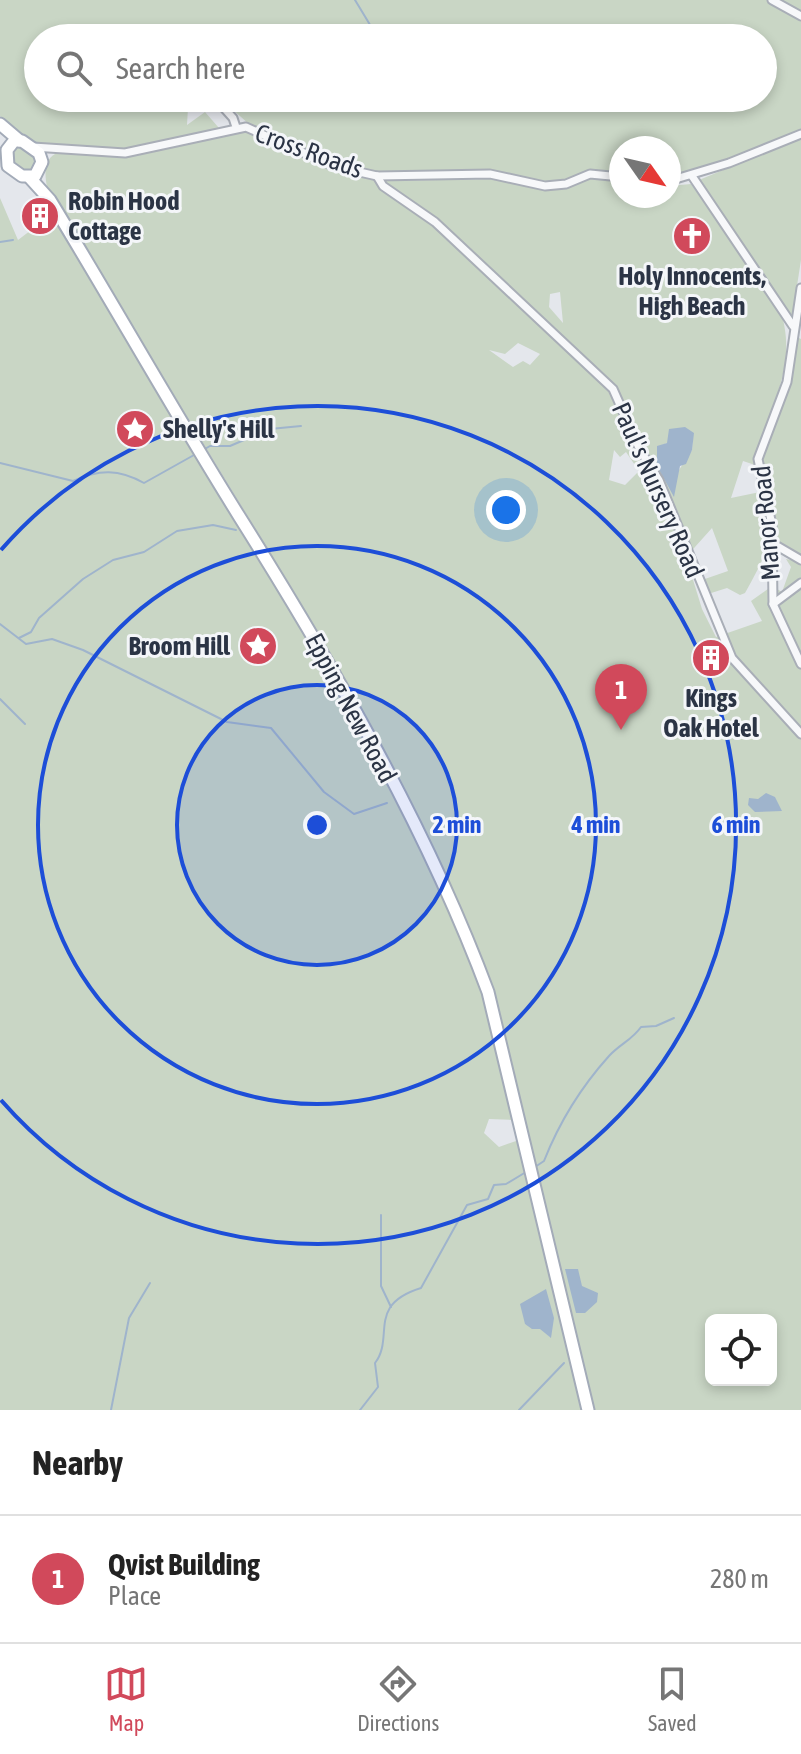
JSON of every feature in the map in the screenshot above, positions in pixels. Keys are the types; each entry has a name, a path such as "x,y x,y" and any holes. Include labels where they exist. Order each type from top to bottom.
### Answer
{"main road":[{"path":"0,124 20,141 33,147 41,164 30,178 8,166 9,146 0,124"},
{"path":"9,146 14,141 20,141"},
{"name":"Epping New Road","path":"41,164 44,191"},
{"name":"Epping New Road","path":"30,178 44,191 303,619 431,860 470,945 488,992 588,1410"}],"street":[{"path":"772,0 801,16"},
{"path":"228,112 236,127"},
{"name":"Cross Roads","path":"33,147 125,153 236,127 251,128 333,166 377,176 490,174 545,186 566,184 590,174 609,176"},
{"path":"681,178 801,134"},
{"path":"41,164 52,148"},
{"name":"Paul's Nursery Road","path":"377,176 383,186 453,237 613,389 640,450 659,480 726,646 741,669 801,734"},
{"path":"692,176 793,327"},
{"name":"Manor Road","path":"801,277 793,327 792,361 758,459 772,543 773,604 801,664"},
{"path":"772,543 801,560"},
{"path":"773,604 801,583"}],"green space":[{"path":"0,0 801,0 801,132 703,171 681,176 681,136 609,136 609,172 598,172 547,184 501,175 390,176 329,161 251,126 236,112 777,112 777,24 24,24 24,112 188,112 187,125 205,112 219,128 137,149 30,142 0,116"},
{"path":"237,132 252,133 332,169 376,181 499,179 542,190 600,177 609,178 609,208 681,208 681,185 691,184 779,306 786,349 780,387 755,465 743,461 731,498 760,492 768,534 764,555 745,593 740,595 727,588 708,594 702,580 728,571 712,528 686,557 702,609 716,637 762,621 751,601 772,586 782,592 791,567 786,559 801,562 801,1410 593,1410 498,1018 478,948 416,820 296,596 47,187 47,165 51,157 61,152 109,156 162,150","holes":["560,292 563,323 549,307 550,294","518,343 540,354 530,365 523,361 513,367 489,350 505,354","693,433 692,450 679,470 657,447","614,450 620,457 626,452 639,471 625,485 609,480"]},
{"path":"801,140 801,260 792,318 710,202 714,199 710,194 706,197 699,180"},
{"path":"18,144 37,156 36,169 29,173 12,164 9,150"},
{"path":"0,198 18,240 51,215 327,669 448,903 483,995 514,1120 489,1119 484,1133 499,1147 516,1141 523,1152 584,1410 0,1410","holes":["545,1290 550,1337 540,1328 525,1324 527,1302"]},
{"path":"799,338 801,559 783,548 775,536 761,461 793,377 795,341"}],"water":[{"path":"685,427 694,433 692,450 686,464 680,466 674,497 657,466 657,446 667,443 669,429"},
{"path":"766,793 775,797 782,811 755,812 748,805 749,798 758,799"},
{"path":"565,1269 578,1269 582,1286 598,1293 597,1302 585,1313 576,1313"},
{"path":"546,1289 554,1318 551,1338 540,1329 532,1329 525,1324 520,1304"}],"waterway":[{"path":"355,0 370,24"},
{"path":"0,242 13,240"},
{"path":"203,450 210,446 230,446 270,429 301,426"},
{"path":"0,463 73,481 109,472 144,483 194,455"},
{"path":"19,638 31,632 39,618 83,579 113,560 144,552 177,531 213,525 236,530"},
{"path":"0,624 26,644 52,639 83,650 227,722 271,728 324,792 354,814 387,803"},
{"path":"0,699 25,724"},
{"path":"535,1167 544,1161 572,1106 609,1056 641,1027 656,1026 674,1018"},
{"path":"360,1410 378,1387 375,1363 393,1303 421,1288 467,1205 488,1199 494,1185 506,1184 526,1172"},
{"path":"381,1215 381,1286 391,1307"},
{"path":"111,1410 129,1318 150,1283"},
{"path":"519,1410 564,1363"}],"place":[{"name":"Robin Hood Cottage","path":"40,216"},
{"name":"Holy Innocents, High Beach","path":"692,236"},
{"name":"Shelly's Hill","path":"135,429"},
{"name":"Broom Hill","path":"258,646"},
{"name":"Kings Oak Hotel","path":"711,658"},
{"name":"Qvist Building","path":"621,730"}]}
